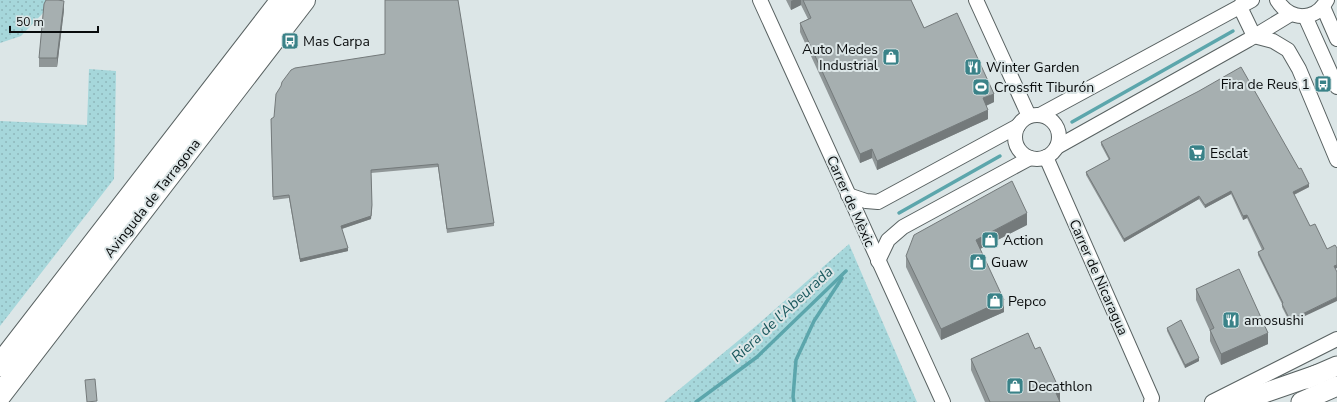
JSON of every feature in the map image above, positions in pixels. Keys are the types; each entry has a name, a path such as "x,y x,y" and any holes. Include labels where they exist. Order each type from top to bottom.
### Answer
{"main road":[{"name":"Avinguda de Tarragona","path":"0,365 282,0"},
{"name":"Avinguda de Tarragona","path":"0,395 304,0"},
{"path":"1256,402 1337,366"},
{"path":"1231,402 1244,400 1319,374"},
{"path":"1301,402 1337,386"}],"street":[{"name":"Carrer de Mèxic","path":"760,0 943,402"},
{"path":"976,0 1034,116"},
{"path":"1277,0 1282,8 1298,15 1337,87"},
{"path":"848,195 866,201 878,202 1018,126 1023,120 1034,116 1245,2 1254,36"},
{"path":"1018,126 1016,133 1018,147 1023,154 1030,158 1040,159 1052,153 1057,147 1254,36 1298,15 1315,13 1325,3 1337,38"},
{"path":"1254,36 1273,42 1288,50 1299,69 1337,160"},
{"path":"1034,116 1048,118 1057,127 1059,135 1057,147"},
{"name":"Carrer de Nicaragua","path":"1046,157 1154,401"},
{"path":"878,261 888,240 903,227 1030,158"},
{"path":"1212,402 1337,338"}],"shaded area":[{"path":"0,0 51,0 44,12 21,36 0,43"},
{"path":"89,69 116,71 114,179 0,326 0,121 87,125"},
{"path":"849,244 917,402 664,402 756,326"}],"building":[{"path":"46,0 64,1 57,58 39,58 44,4"},
{"path":"385,0 458,0 494,223 447,229 438,164 371,170 371,216 341,226 348,248 300,259 289,195 273,197 271,119 274,117 276,94 282,82 291,70 295,68 385,54"},
{"path":"803,0 911,0 924,28 957,13 994,94 983,98 988,110 877,161 872,149 860,154 800,23 811,18"},
{"name":"Esclat","path":"1241,67 1309,184 1293,192 1310,226 1315,224 1327,249 1335,245 1337,248 1337,265 1334,266 1337,272 1337,297 1290,320 1258,252 1264,249 1247,215 1243,216 1231,191 1205,205 1199,196 1124,239 1086,172 1110,159 1101,142 1199,91"},
{"path":"1012,181 1027,213 976,240 1004,300 941,329 906,256 914,235"},
{"name":"amosushi","path":"1239,269 1268,333 1221,354 1210,330 1214,328 1196,289"},
{"path":"1181,320 1199,358 1185,365 1167,328"},
{"name":"Decathlon","path":"1028,333 1035,349 1040,347 1060,391 1056,393 1060,402 990,402 971,359"},
{"path":"95,379 97,401 87,402 85,380"}],"waterway":[{"name":"Riera de l'Abeurada","path":"1072,122 1233,31"},
{"name":"Riera de l'Abeurada","path":"899,213 1000,156"},
{"name":"Riera de l'Abeurada","path":"696,402 757,357 846,271"},
{"path":"794,402 793,397 796,360 814,321 842,278"}],"place":[{"name":"Mas Carpa","path":"290,41"},
{"name":"Auto Medes Industrial","path":"891,57"},
{"name":"Winter Garden","path":"973,67"},
{"name":"Fira de Reus 1","path":"1323,84"},
{"name":"Crossfit Tiburón","path":"981,87"},
{"name":"Esclat","path":"1197,153"},
{"name":"Action","path":"990,240"},
{"name":"Guaw","path":"978,262"},
{"name":"Pepco","path":"995,301"},
{"name":"amosushi","path":"1231,320"},
{"name":"Decathlon","path":"1015,386"}]}
